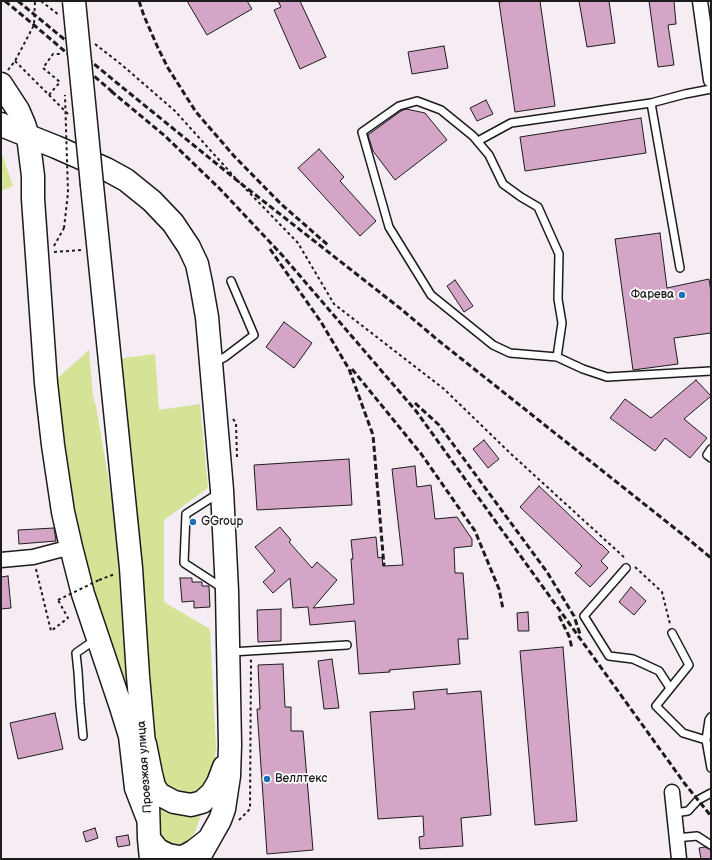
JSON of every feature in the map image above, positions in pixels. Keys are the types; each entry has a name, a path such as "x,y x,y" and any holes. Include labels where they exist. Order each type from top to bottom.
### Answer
{"main road":[{"name":"Проезжая улица","path":"67,8 78,50 131,568 138,676 145,744 150,839"},
{"path":"3,78 28,136 33,176 33,199 46,383 58,481 70,547 130,736 136,788 150,839 158,850 168,855 179,857 185,856 194,851 210,839"},
{"path":"1,124 106,169 126,180 152,201 174,223 190,247 197,264 202,283 207,317 222,490 227,591 230,745 230,776 224,809 220,820 198,859"},
{"path":"145,744 154,786 159,794 174,802 191,805 202,802 212,793 222,772 230,745"}],"street":[{"path":"700,1 711,80"},
{"path":"1,560 33,557 70,547"},
{"path":"672,792 678,859"}],"lane":[{"path":"478,141 511,123 651,103 711,89"},
{"path":"558,357 562,323 558,299 559,254 538,207 521,198 503,184 489,155 478,141 441,110 417,101 399,106 362,132 389,228 431,295 494,345 510,353 558,357 607,377 711,371"},
{"path":"651,103 680,268"},
{"path":"211,364 225,357 254,335 230,281"},
{"path":"711,449 707,455 711,458"},
{"path":"222,490 186,514 184,562 227,591"},
{"path":"626,568 584,616 609,656 633,659 659,671 670,688"},
{"path":"672,633 689,666 656,706 683,732 706,740"},
{"path":"83,736 76,654 88,644 100,641"},
{"path":"228,652 347,645"},
{"path":"711,717 709,720 706,740 711,768"},
{"path":"674,813 688,811 698,800 711,793"},
{"path":"676,838 697,836 711,845"}],"path":[{"path":"3,78 15,61 34,25 35,1"},
{"path":"41,1 67,8"},
{"path":"50,95 60,82 43,68 53,54 78,50 122,65 174,111 239,182 298,243 334,304 444,389 510,453 627,560"},
{"path":"15,61 71,117"},
{"path":"65,92 68,193 64,228 51,253 82,250"},
{"path":"233,419 236,424 238,463"},
{"path":"33,557 51,631 68,618 58,600 99,580"},
{"path":"633,565 662,592 672,633"}],"green space":[{"path":"1,151 13,186 1,191"},
{"path":"89,350 93,396 116,524 128,699 86,579 63,462 53,382"},
{"path":"155,354 159,410 200,404 208,488 164,520 164,602 210,629 216,748 213,773 205,789 193,793 180,794 168,788 158,776 116,359"},
{"path":"158,802 202,812 195,832 185,844 174,848 164,843 158,827"}],"building":[{"path":"187,1 247,1 252,9 207,35"},
{"path":"278,1 300,1 326,57 300,69 274,10 281,7"},
{"path":"540,1 555,106 515,112 499,2"},
{"path":"579,1 609,1 615,43 587,47"},
{"path":"649,1 674,1 676,24 668,25 674,65 658,67"},
{"path":"444,46 448,68 412,74 408,52"},
{"path":"486,100 493,114 477,121 470,108"},
{"path":"406,109 425,113 447,140 395,180 373,151 368,135"},
{"path":"641,118 646,153 525,171 520,137"},
{"path":"319,149 344,177 340,181 376,221 360,236 298,168"},
{"path":"660,233 667,288 709,279 711,292 711,333 674,338 678,364 633,370 615,239"},
{"path":"455,280 473,306 464,312 447,286"},
{"path":"284,322 312,343 294,368 266,347"},
{"path":"696,380 711,396 684,419 707,438 690,458 665,438 655,451 610,418 625,399 651,418"},
{"path":"484,440 499,459 488,468 473,449"},
{"path":"349,459 352,505 257,510 254,465"},
{"path":"415,466 417,487 431,485 435,519 457,517 472,539 472,546 454,548 455,573 463,573 468,639 458,639 460,664 359,674 355,621 310,625 308,607 293,608 290,578 273,593 263,582 275,571 255,547 280,527 291,540 289,542 312,568 317,562 337,580 313,608 354,604 351,540 376,537 378,558 382,557 383,566 403,565 392,469"},
{"path":"539,486 609,552 601,561 608,568 590,587 575,573 582,566 520,507"},
{"path":"54,528 56,541 19,544 18,530"},
{"path":"8,576 11,608 1,609 1,577"},
{"path":"180,578 192,578 192,582 202,582 202,586 209,586 210,607 194,608 194,601 182,602"},
{"path":"631,587 646,601 634,615 619,602"},
{"path":"281,609 281,641 258,642 257,610"},
{"path":"528,612 529,631 518,631 517,613"},
{"path":"563,647 577,821 535,825 520,651"},
{"path":"332,659 339,708 324,709 318,661"},
{"path":"283,664 285,707 291,707 291,731 303,731 313,850 267,854 257,709 260,709 258,665"},
{"path":"447,689 447,694 481,691 491,815 461,818 463,846 420,849 419,837 424,836 423,816 378,819 370,712 415,709 413,692"},
{"path":"55,713 63,749 18,759 10,723"},
{"path":"95,828 98,838 86,842 83,832"},
{"path":"128,835 130,845 118,847 116,837"},
{"path":"705,847 711,850 711,859 701,859 699,848"}],"railway":[{"path":"5,1 115,94"},
{"path":"18,1 239,182 401,309 711,558"},
{"path":"139,1 144,16 168,68 196,112 234,156 281,204 329,246"},
{"path":"111,91 165,136 220,189 282,255 416,411 685,784 711,816"},
{"path":"270,249 321,322 349,369 373,435 384,566"},
{"path":"352,369 422,455 475,531 499,589 503,609"},
{"path":"415,403 439,425 547,572 574,616 580,634"},
{"path":"559,616 569,636 572,648"}],"place":[{"name":"Фарева","path":"682,295"},
{"name":"GGroup","path":"193,522"},
{"name":"Веллтекс","path":"267,779"}]}
